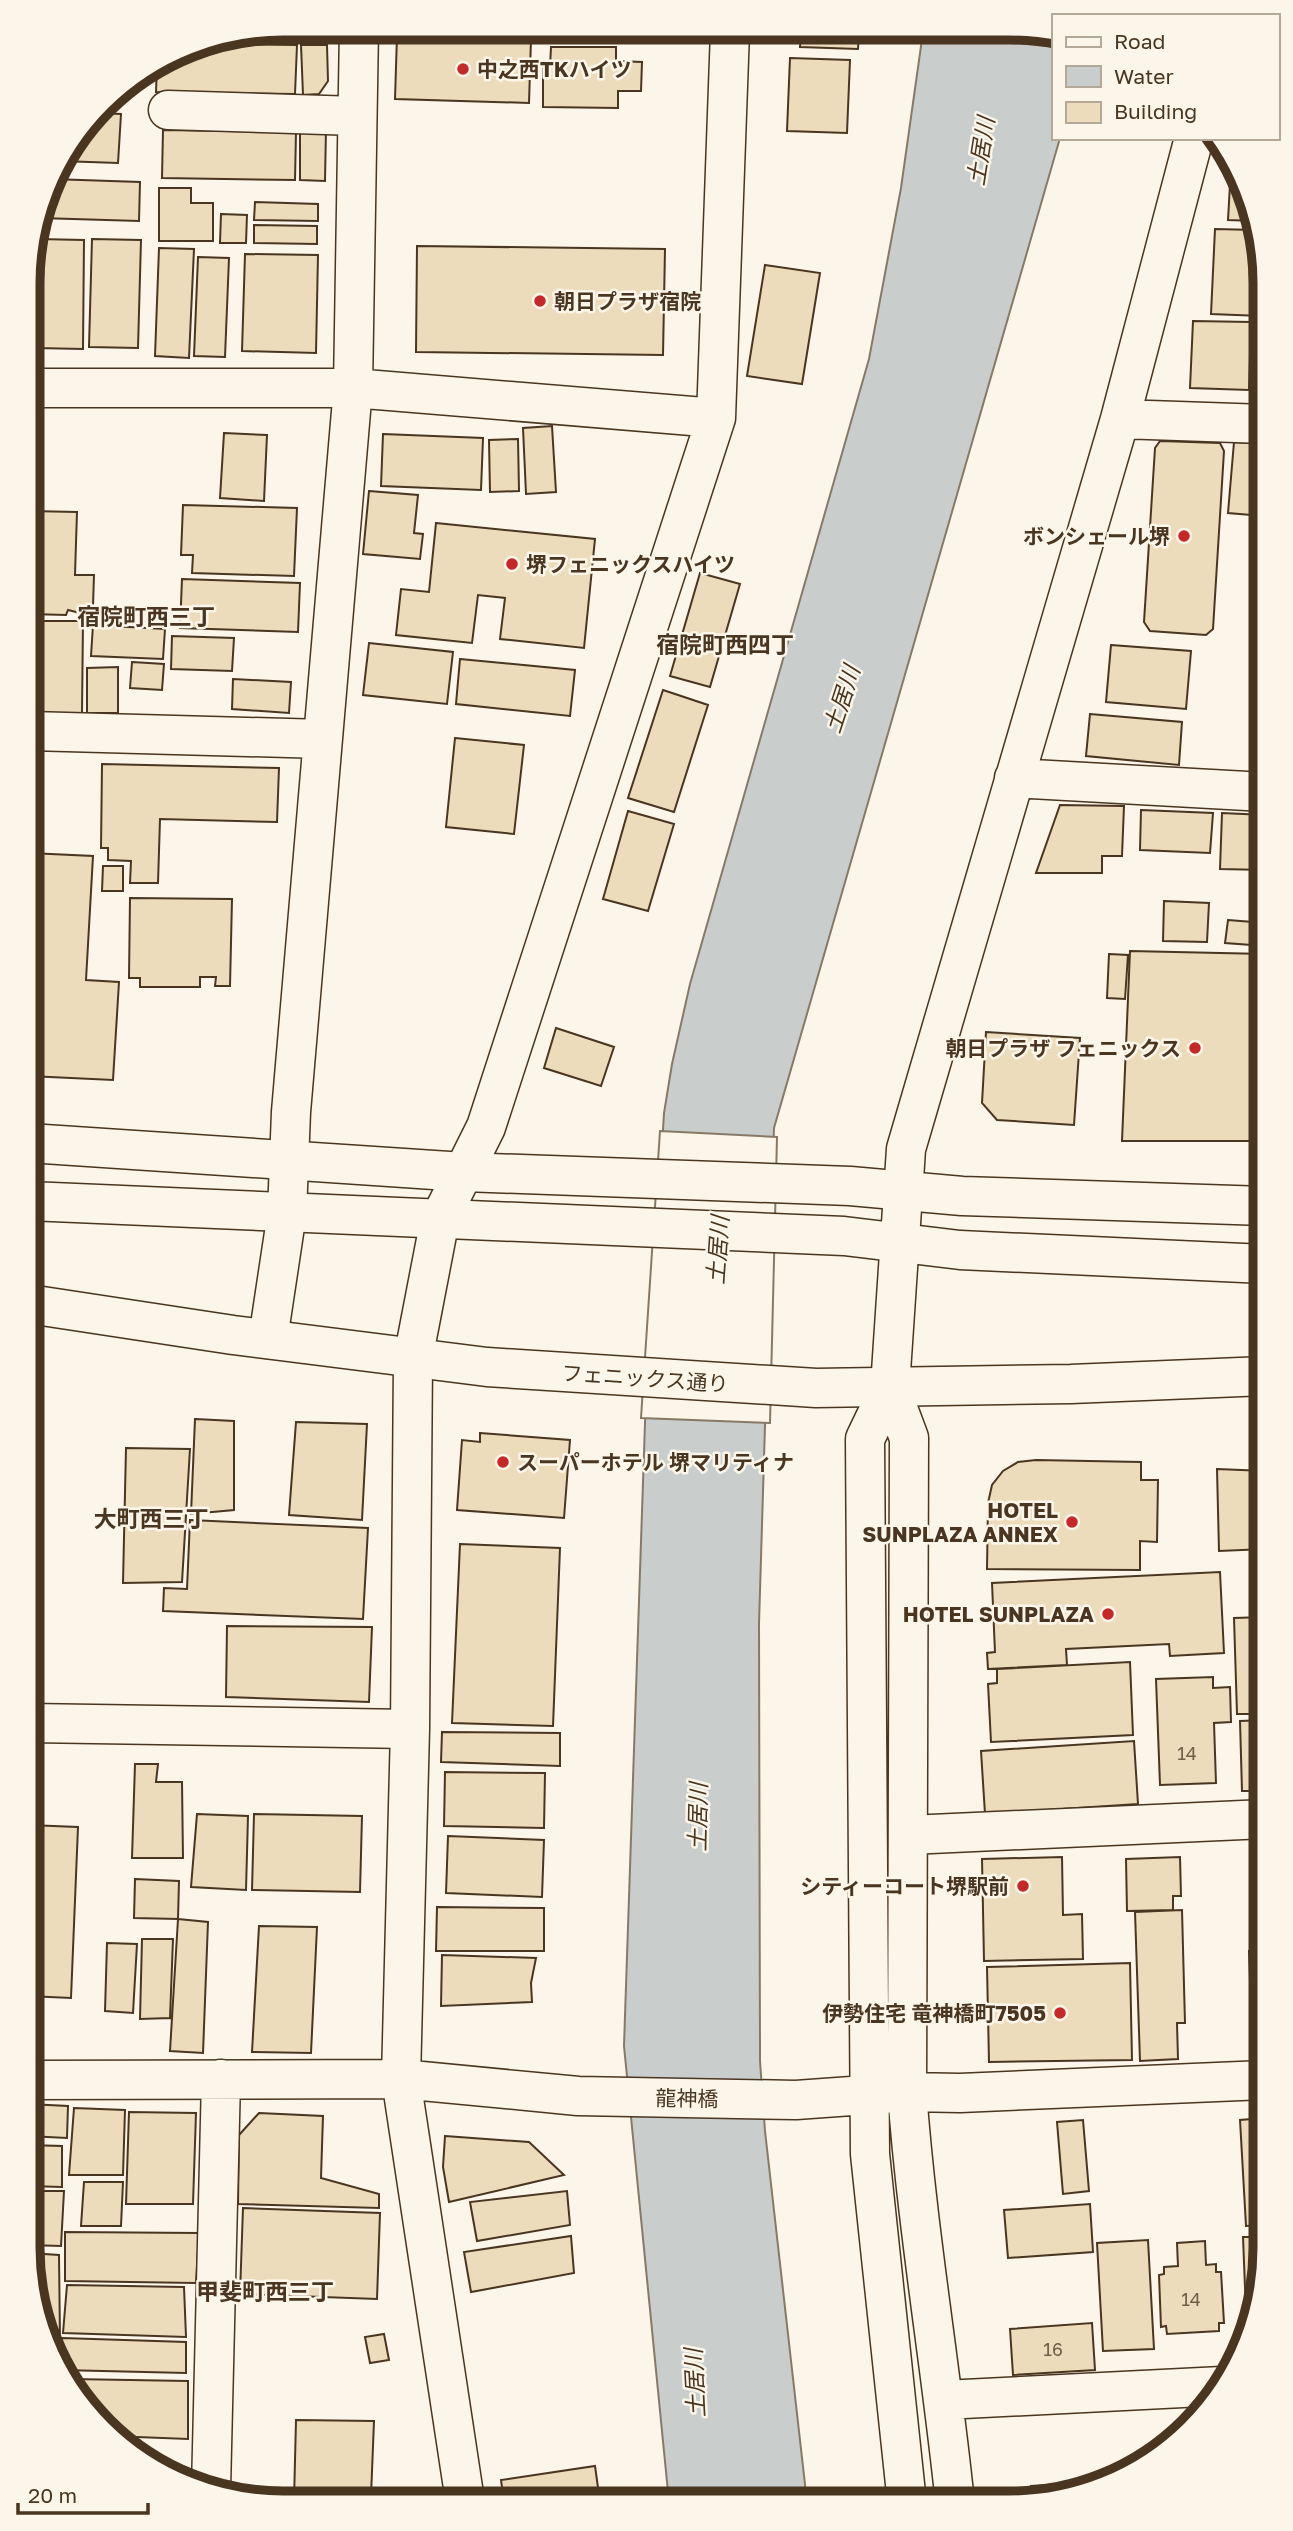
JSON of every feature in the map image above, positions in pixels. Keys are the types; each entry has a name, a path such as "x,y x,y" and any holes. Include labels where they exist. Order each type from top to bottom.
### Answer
{"main road":[{"path":"268,1339 287,1213 291,1112 352,388 359,40"},
{"path":"463,2491 401,2079 410,1729 413,1359 440,1219 486,1127 716,418 730,40"},
{"path":"168,110 357,116"},
{"path":"906,2491 870,2154 865,1439 890,1387 906,1149 1120,419 1193,140"},
{"path":"40,388 352,388 716,418"},
{"path":"1120,419 1253,424"},
{"path":"40,731 323,739"},
{"path":"1014,778 1253,791"},
{"path":"40,1144 464,1172 850,1186 962,1196 1253,1206"},
{"path":"291,1160 440,1219"},
{"path":"40,1202 844,1236 960,1250 1253,1263"},
{"name":"フェニックス通り","path":"40,1306 413,1359 595,1375 817,1388 1071,1384 1252,1377"},
{"path":"890,1387 909,1438 907,2092 911,2151 954,2491"},
{"path":"40,1723 410,1729"},
{"path":"909,1835 1252,1820"},
{"path":"211,2479 221,2079"},
{"name":"龍神橋","path":"40,2080 401,2079 578,2096 796,2100 907,2092 960,2093 1252,2081"},
{"path":"944,2400 1209,2387"}],"water":[{"name":"土居川","path":"922,40 1010,40 1052,44 1052,140 1059,140 774,1128 759,1624 760,2061 765,2131 806,2491 668,2491 624,2046 645,1423 664,1113 690,984 869,359 901,188"}],"pier":[{"path":"660,1131 777,1137 770,1423 641,1418"}],"building":[{"name":"中之西TKハイツ","path":"397,40 531,40 529,103 395,99"},
{"path":"800,40 859,40 858,49 800,47"},
{"path":"238,44 297,45 295,94 156,92 157,76 205,53"},
{"path":"301,45 327,45 328,81 319,94 303,95"},
{"path":"551,47 616,47 616,61 642,62 641,91 618,91 618,108 543,107 543,67 550,67"},
{"path":"790,58 850,60 847,133 787,131"},
{"path":"110,114 121,114 118,163 73,161"},
{"path":"300,129 326,129 325,181 300,180"},
{"path":"163,130 296,132 295,180 162,178"},
{"path":"64,179 140,182 139,221 49,218"},
{"path":"1230,181 1244,221 1228,220"},
{"path":"159,188 191,188 191,203 213,203 213,241 159,241"},
{"path":"255,202 318,204 318,221 254,220"},
{"path":"221,214 247,215 246,243 220,243"},
{"path":"254,225 317,226 317,244 254,243"},
{"path":"1215,229 1246,230 1251,251 1253,316 1211,314"},
{"path":"44,239 84,240 83,349 40,348 40,283"},
{"path":"92,239 141,240 138,348 89,347"},
{"name":"朝日プラザ宿院","path":"417,246 665,249 663,355 416,352"},
{"path":"159,248 194,249 189,358 155,356"},
{"path":"245,254 318,255 316,353 242,351"},
{"path":"198,257 229,258 225,357 194,356"},
{"path":"765,265 820,273 802,384 747,376"},
{"path":"1193,321 1251,322 1249,390 1190,388"},
{"path":"40,414 43,414 40,496"},
{"path":"552,426 556,492 526,494 523,428"},
{"path":"224,433 267,435 264,501 220,498"},
{"path":"383,434 483,438 481,490 381,486"},
{"path":"518,439 519,491 490,492 489,440"},
{"name":"ボンシェール堺","path":"1160,441 1220,443 1224,451 1213,629 1206,635 1150,631 1144,622 1155,448"},
{"path":"1234,442 1253,443 1253,515 1228,513"},
{"path":"369,491 418,495 414,533 423,534 420,559 363,554"},
{"path":"183,505 297,508 294,576 192,573 193,555 181,555"},
{"path":"40,511 77,512 75,575 94,575 93,606 80,606 80,613 68,610 66,615 40,614"},
{"name":"堺フェニックスハイツ","path":"436,523 595,539 584,648 500,639 505,598 478,595 472,643 396,635 401,589 429,592"},
{"path":"700,573 740,584 710,687 670,676"},
{"path":"182,579 300,583 298,632 180,628"},
{"path":"40,621 83,621 82,713 40,713"},
{"path":"93,625 165,629 163,659 91,656"},
{"path":"172,636 234,638 232,671 171,669"},
{"path":"369,643 453,652 447,704 363,695"},
{"path":"1111,645 1191,651 1186,709 1106,702"},
{"path":"460,659 575,670 570,716 456,704"},
{"path":"132,662 164,664 162,690 130,688"},
{"path":"118,667 118,713 87,713 87,668"},
{"path":"233,679 291,682 289,713 232,709"},
{"path":"663,690 708,705 674,812 628,798"},
{"path":"1090,714 1182,722 1179,765 1086,756"},
{"path":"455,738 524,745 514,834 446,827"},
{"path":"102,764 279,768 277,822 160,819 158,883 130,883 131,861 108,860 108,848 101,848"},
{"path":"1060,805 1124,806 1122,856 1102,856 1102,873 1036,873"},
{"path":"1141,810 1213,813 1210,853 1140,850"},
{"path":"628,811 674,824 648,911 603,899"},
{"path":"1222,813 1253,814 1253,870 1220,869"},
{"path":"40,854 93,856 86,980 119,982 113,1080 40,1077"},
{"path":"103,866 123,866 123,891 102,891"},
{"path":"130,898 232,899 230,986 215,986 216,977 200,977 200,987 140,987 140,978 129,978"},
{"path":"1164,901 1209,903 1207,942 1163,941"},
{"path":"1228,920 1253,922 1253,945 1225,943"},
{"name":"朝日プラザ フェニックス","path":"1130,951 1253,954 1253,1141 1122,1141"},
{"path":"1109,954 1128,955 1125,999 1107,998"},
{"path":"556,1028 614,1047 601,1086 544,1068"},
{"path":"986,1032 1080,1038 1074,1125 997,1120 982,1103"},
{"path":"195,1419 234,1421 234,1510 191,1514"},
{"path":"296,1422 367,1424 362,1520 289,1515"},
{"path":"480,1433 570,1440 564,1518 457,1510 462,1440 480,1442"},
{"path":"126,1448 190,1449 182,1582 123,1583"},
{"name":"HOTEL SUNPLAZA ANNEX","path":"1018,1462 1141,1462 1141,1480 1158,1480 1157,1542 1140,1541 1140,1570 987,1569 988,1503 992,1485 1003,1471"},
{"path":"1217,1469 1252,1470 1252,1550 1219,1551"},
{"path":"190,1520 368,1528 363,1619 163,1611 164,1588 187,1589"},
{"path":"460,1544 560,1548 553,1726 452,1723"},
{"name":"HOTEL SUNPLAZA","path":"1220,1572 1224,1653 1170,1656 1169,1644 1066,1649 1067,1665 988,1669 987,1653 995,1652 992,1583"},
{"path":"1252,1617 1252,1714 1237,1714 1234,1618"},
{"path":"227,1626 372,1627 369,1702 226,1697"},
{"path":"1130,1662 1133,1735 991,1742 988,1684 997,1683 997,1669"},
{"path":"1213,1677 1213,1688 1230,1687 1231,1722 1214,1723 1216,1783 1160,1785 1156,1679"},
{"path":"1240,1721 1252,1721 1252,1791 1242,1791"},
{"path":"442,1732 560,1733 560,1766 441,1762"},
{"path":"1134,1741 1138,1804 985,1814 981,1751"},
{"path":"135,1764 158,1764 156,1782 182,1782 183,1858 132,1858"},
{"path":"445,1772 545,1773 544,1828 444,1826"},
{"path":"197,1814 248,1816 246,1890 191,1887"},
{"path":"254,1814 362,1816 360,1892 252,1890"},
{"path":"40,1825 78,1827 71,1998 40,1997"},
{"path":"448,1836 544,1840 542,1897 446,1893"},
{"name":"シティーコート堺駅前","path":"1062,1857 1063,1915 1082,1914 1083,1959 984,1961 982,1859"},
{"path":"1180,1857 1181,1896 1173,1896 1173,1910 1127,1911 1126,1859"},
{"path":"135,1879 179,1881 178,1919 134,1918"},
{"path":"437,1907 544,1908 544,1951 436,1951"},
{"path":"1182,1910 1185,2023 1177,2023 1178,2059 1140,2061 1135,1912"},
{"path":"178,1919 208,1922 203,2053 170,2051"},
{"path":"259,1926 317,1927 311,2053 252,2052"},
{"path":"142,1939 173,1939 170,2018 140,2019"},
{"path":"107,1943 137,1944 133,2013 105,2011"},
{"path":"1249,1951 1252,1951 1252,2039 1252,2039"},
{"path":"442,1955 536,1958 531,1983 532,2002 441,2006"},
{"name":"伊勢住宅 竜神橋町7505","path":"1130,1963 1132,2060 989,2062 987,1967"},
{"path":"40,2105 68,2106 67,2138 40,2137"},
{"path":"74,2108 125,2110 123,2175 69,2175"},
{"path":"129,2112 196,2113 193,2204 126,2204"},
{"path":"259,2113 323,2116 321,2178 379,2194 379,2208 238,2204 239,2135"},
{"path":"1252,2119 1252,2226 1246,2226 1240,2120"},
{"path":"1083,2120 1089,2191 1063,2194 1057,2122"},
{"path":"445,2136 529,2142 564,2175 449,2202 443,2167"},
{"path":"40,2145 62,2146 62,2187 40,2186"},
{"path":"84,2182 123,2182 121,2226 81,2226"},
{"path":"40,2191 64,2191 61,2246 40,2245"},
{"path":"567,2191 570,2225 477,2241 470,2202"},
{"path":"1090,2204 1093,2252 1008,2258 1004,2210"},
{"path":"243,2208 380,2213 377,2299 240,2294"},
{"path":"65,2232 199,2233 196,2283 65,2281"},
{"path":"571,2236 574,2273 471,2292 464,2252"},
{"path":"1243,2237 1252,2237 1252,2264 1246,2305"},
{"path":"1148,2240 1154,2349 1103,2351 1097,2243"},
{"path":"1205,2241 1206,2265 1216,2264 1216,2272 1221,2272 1224,2323 1219,2323 1219,2331 1167,2334 1166,2326 1161,2327 1159,2275 1164,2274 1164,2267 1178,2266 1177,2243"},
{"path":"40,2254 59,2255 60,2340 49,2311 42,2280"},
{"path":"67,2285 184,2287 186,2337 63,2333"},
{"path":"1092,2323 1095,2370 1013,2375 1010,2329"},
{"path":"384,2334 389,2360 370,2363 365,2337"},
{"path":"62,2338 186,2342 186,2373 73,2370 62,2348"},
{"path":"79,2379 188,2381 188,2439 130,2437 111,2420"},
{"path":"296,2420 374,2421 371,2491 294,2491"},
{"path":"595,2466 598,2491 502,2491 501,2480"},
{"path":"1067,2484 1031,2489 1031,2486"}],"place":[{"name":"中之西TKハイツ","path":"463,69"},
{"name":"朝日プラザ宿院","path":"540,301"},
{"name":"ボンシェール堺","path":"1184,536"},
{"name":"堺フェニックスハイツ","path":"512,564"},
{"name":"朝日プラザ フェニックス","path":"1195,1048"},
{"name":"スーパーホテル 堺マリティナ","path":"503,1462"},
{"name":"HOTEL SUNPLAZA ANNEX","path":"1072,1522"},
{"name":"HOTEL SUNPLAZA","path":"1108,1614"},
{"name":"シティーコート堺駅前","path":"1023,1886"},
{"name":"伊勢住宅 竜神橋町7505","path":"1060,2013"}],"district":[{"name":"宿院町西三丁","path":"146,616"},
{"name":"宿院町西四丁","path":"725,644"},
{"name":"大町西三丁","path":"151,1518"},
{"name":"甲斐町西三丁","path":"265,2291"}]}
